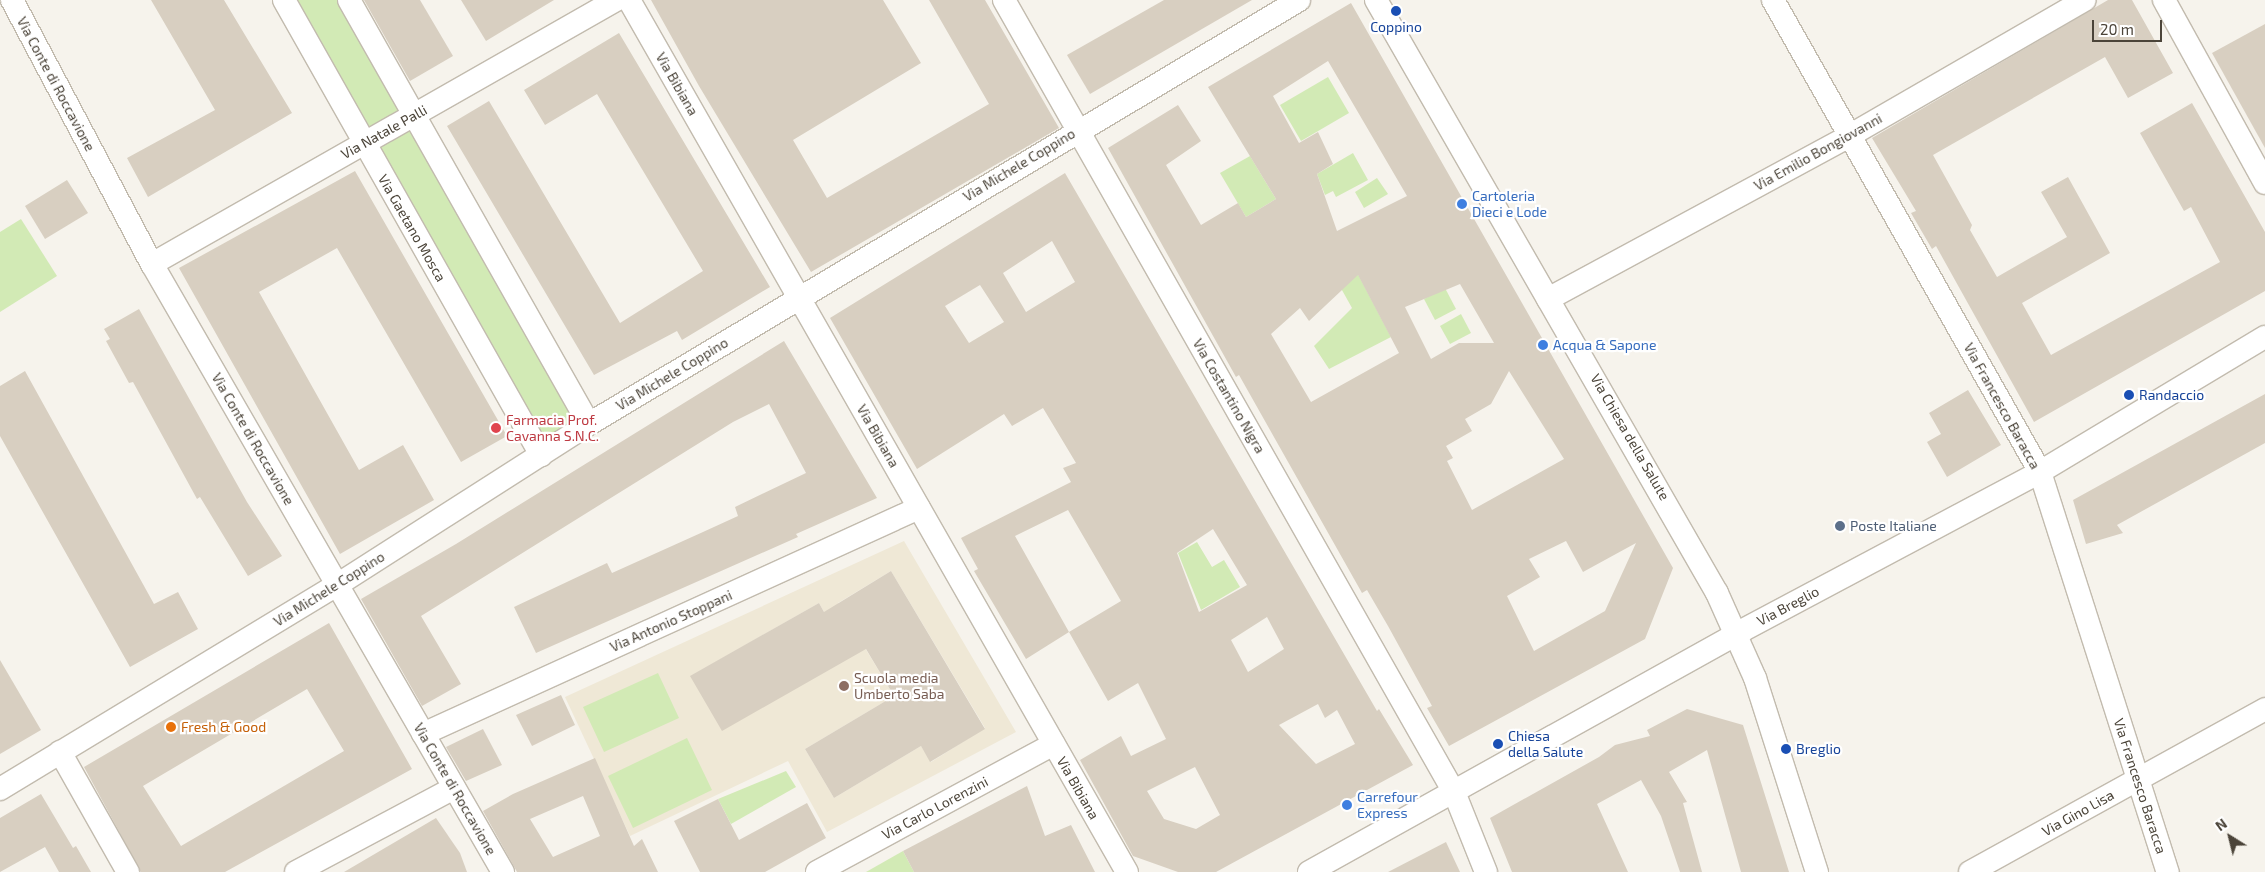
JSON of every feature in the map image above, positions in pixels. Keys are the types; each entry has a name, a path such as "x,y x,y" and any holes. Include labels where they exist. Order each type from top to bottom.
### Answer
{"street":[{"name":"Via Conte di Roccavione","path":"12,0 152,264 503,872"},
{"name":"Via Gaetano Mosca","path":"284,0 541,455"},
{"path":"349,0 589,424"},
{"name":"Via Natale Palli","path":"152,264 616,0"},
{"name":"Via Bibiana","path":"629,0 1127,872"},
{"name":"Via Costantino Nigra","path":"1004,0 1454,792 1486,872"},
{"name":"Via Michele Coppino","path":"0,789 337,585 589,424 1078,130 1299,0"},
{"name":"Via Chiesa della Salute","path":"1376,0 1670,506 1737,634 1817,872"},
{"name":"Via Francesco Baracca","path":"1773,0 2040,472 2168,872"},
{"name":"Via Emilio Bongiovanni","path":"1548,298 1849,136 2085,0"},
{"path":"2164,0 2265,183"},
{"name":"Via Breglio","path":"1309,872 1737,634 2040,472 2265,337"},
{"name":"Via Antonio Stoppani","path":"423,734 919,508"},
{"name":"Via Gino Lisa","path":"1970,872 2265,709"},
{"name":"Via Carlo Lorenzini","path":"817,872 1054,744"},
{"path":"60,752 128,872"},
{"path":"296,872 454,788"}],"shaded area":[{"name":"Scuola media Umberto Saba","path":"904,541 1016,732 827,832 788,761 630,836 565,697","holes":["891,571 985,728 931,762 921,746 834,798 805,749 894,696 838,603","819,603 850,657 691,676"]}],"green space":[{"path":"284,0 349,0 589,424 541,455"},
{"path":"1328,77 1349,113 1301,141 1280,105"},
{"path":"1353,153 1368,180 1336,197 1333,191 1325,195 1317,174"},
{"path":"1250,156 1276,199 1246,217 1220,173"},
{"path":"1377,178 1388,194 1364,208 1355,192"},
{"path":"21,219 57,276 0,312 0,232"},
{"path":"1349,257 1391,337 1329,369 1314,346 1352,308 1333,274"},
{"path":"1445,288 1456,309 1435,320 1424,299"},
{"path":"1461,314 1471,333 1450,344 1440,326"},
{"path":"1197,542 1212,567 1224,560 1240,587 1201,610 1178,553"},
{"path":"658,673 679,718 604,752 583,707"},
{"path":"687,738 712,790 633,828 608,776"},
{"path":"786,771 796,787 731,824 718,799"},
{"path":"903,851 914,872 866,872"}],"building":[{"path":"151,0 224,0 292,113 148,197 127,158 215,110"},
{"path":"364,0 420,0 453,56 410,81"},
{"path":"461,0 554,0 486,41"},
{"path":"651,0 883,0 921,63 793,140 827,198 989,104 929,0 985,0 1059,128 811,272 699,86"},
{"path":"1164,0 1252,0 1090,94 1067,55"},
{"path":"2108,0 2132,0 2173,73 2128,98 2105,57 1933,155 1972,225 1970,230 1997,277 2067,237 2041,192 2068,177 2110,253 2022,303 2051,355 2220,262 2191,207 2184,211 2140,133 2192,103 2265,232 2265,291 2034,422 1936,246 1932,249 1911,213 1916,211 1872,138"},
{"path":"1351,3 1673,568 1645,639 1449,746 1427,708 1432,706 1388,626 1367,590 1362,593 1239,375 1236,377 1108,148 1178,105 1201,141 1166,165 1201,225 1238,203 1246,217 1276,199 1208,87","holes":["1328,61 1407,196 1337,231 1317,174 1333,164 1318,132 1299,143 1273,96","1358,275 1399,353 1311,402 1271,334 1300,308 1309,321","1460,284 1494,343 1459,343 1431,359 1405,307","1509,371 1564,459 1472,510 1447,461 1453,458 1446,446 1472,431 1465,419 1491,404","1566,541 1583,572 1636,543 1605,611 1534,651 1507,596 1540,577 1529,559"]},
{"path":"2265,24 2265,148 2212,53"},
{"path":"619,33 770,287 682,340 677,331 594,375 447,126 489,101 620,323 703,271 597,94 545,125 524,90"},
{"path":"355,171 507,436 461,462 337,248 259,292 359,470 403,445 434,500 340,554 179,268"},
{"path":"1065,173 1377,711 1379,709 1413,765 1216,872 1178,872 1133,856 1080,760 1121,736 1131,756 1166,739 1138,683 1108,701 1069,632 1026,659 974,571 978,569 961,538 1071,482 1063,468 1076,463 1043,408 1012,426 1004,414 917,469 830,318","holes":["1052,241 1075,282 1026,312 1003,273","980,285 1004,322 969,343 945,306","1068,510 1121,601 1069,632 1015,536","1213,529 1247,585 1199,612 1177,553","1267,617 1284,649 1248,672 1231,640","1318,704 1325,718 1337,710 1355,744 1316,764 1279,725","1195,767 1220,815 1196,829 1164,819 1147,791"]},
{"path":"67,180 88,213 45,239 25,206"},
{"path":"139,309 247,502 282,556 248,576 200,497 197,499 133,382 129,383 106,341 110,339 104,329"},
{"path":"784,341 877,498 796,534 798,537 536,653 514,607 607,563 612,573 738,516 735,507 806,473 769,404 733,422 421,616 461,684 422,706 361,599 456,544"},
{"path":"25,371 154,604 178,592 198,629 130,667 0,436 0,386"},
{"path":"1968,390 2001,445 1947,477 1927,442 1941,434 1929,413"},
{"path":"2265,394 2265,443 2117,525 2123,533 2086,544 2073,500"},
{"path":"891,571 985,729 930,762 921,746 834,798 805,749 894,696 866,649 722,731 690,676 819,603 824,612"},
{"path":"329,623 412,769 225,872 141,872 84,767","holes":["307,689 344,751 181,846 143,786"]},
{"path":"0,660 41,730 0,754"},
{"path":"561,695 575,725 532,746 516,715"},
{"path":"1687,709 1743,725 1789,872 1741,872 1707,750 1669,772 1687,802 1683,803 1702,872 1680,872 1661,816 1641,780 1597,804 1628,872 1512,872 1490,818 1599,757 1615,745 1650,736 1647,730"},
{"path":"483,729 502,765 466,781 446,747"},
{"path":"595,758 634,846 642,839 658,872 517,872 483,811 513,794","holes":["583,796 600,836 553,857 530,819"]},
{"path":"1027,786 1045,836 1071,825 1095,872 914,872 903,851"},
{"path":"41,794 73,848 76,846 91,872 59,872 45,847 0,872 0,818"},
{"path":"718,799 739,840 807,803 826,838 765,872 700,872 674,821"},
{"path":"436,818 460,853 467,872 344,872"},
{"path":"1446,842 1460,872 1388,872"}],"place":[{"name":"Coppino","path":"1396,11"},
{"name":"Cartoleria Dieci e Lode","path":"1462,204"},
{"name":"Acqua & Sapone","path":"1543,345"},
{"name":"Randaccio","path":"2129,395"},
{"name":"Farmacia Prof. Cavanna S.N.C.","path":"496,428"},
{"name":"Poste Italiane","path":"1840,526"},
{"name":"Scuola media Umberto Saba","path":"844,686"},
{"name":"Fresh & Good","path":"171,727"},
{"name":"Chiesa della Salute","path":"1498,744"},
{"name":"Breglio","path":"1786,749"},
{"name":"Carrefour Express","path":"1347,805"}]}
